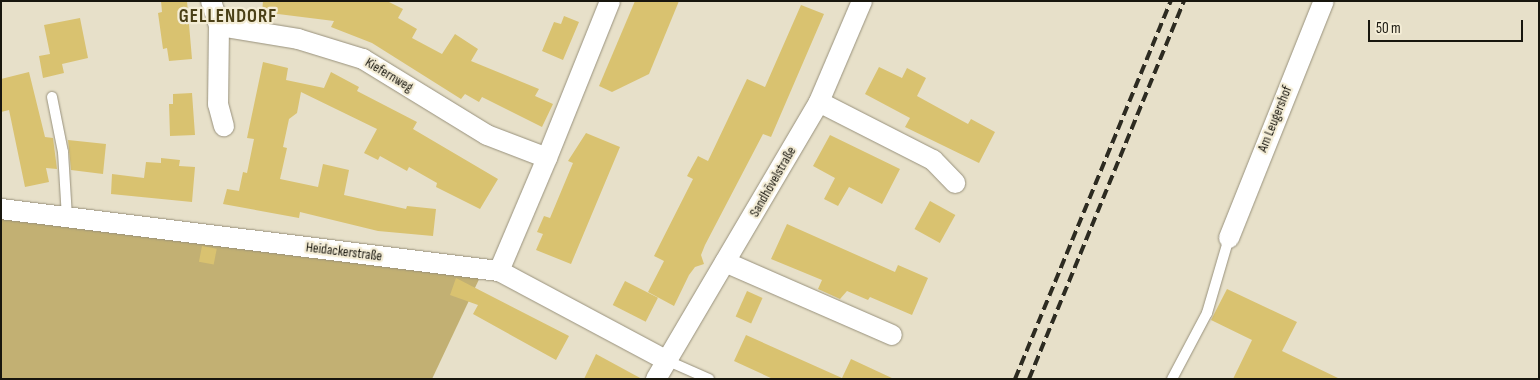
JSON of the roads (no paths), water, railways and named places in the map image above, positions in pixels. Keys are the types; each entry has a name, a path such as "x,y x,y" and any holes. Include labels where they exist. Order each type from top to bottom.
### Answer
{"street":[{"path":"211,1 219,26 218,104 224,126"},
{"path":"499,271 610,1"},
{"name":"Sandhövelstraße","path":"656,379 819,102 862,1"},
{"name":"Am Leugershof","path":"1229,238 1324,1"},
{"name":"Kiefernweg","path":"219,26 298,39 363,58 487,136 547,158"},
{"path":"819,102 933,160 955,183"},
{"name":"Heidackerstraße","path":"1,210 499,271 666,360"},
{"path":"726,262 892,335"}],"lane":[{"path":"52,97 63,152 67,218"},
{"path":"1172,379 1210,306 1229,238"},
{"path":"666,360 709,379"}],"railway":[{"path":"1015,379 1171,1"},
{"path":"1029,379 1184,1"}],"district":[{"name":"GELLENDORF","path":"228,17"}]}
